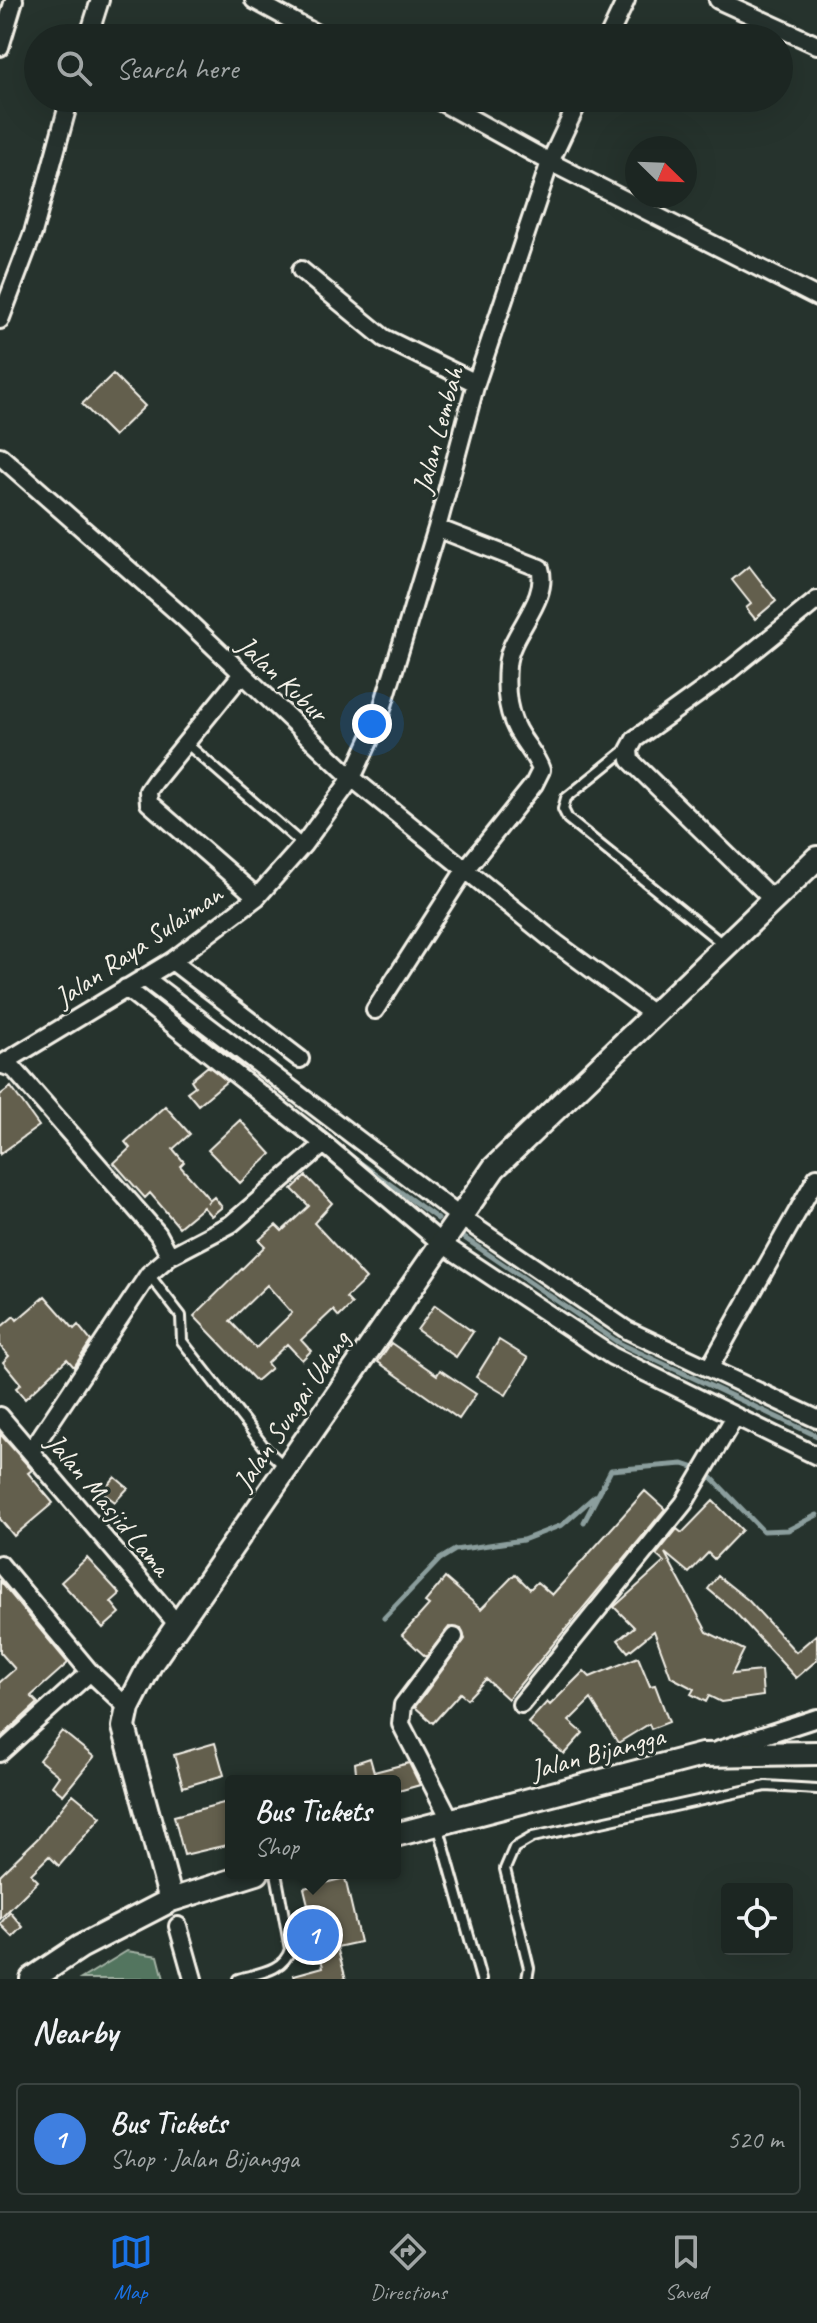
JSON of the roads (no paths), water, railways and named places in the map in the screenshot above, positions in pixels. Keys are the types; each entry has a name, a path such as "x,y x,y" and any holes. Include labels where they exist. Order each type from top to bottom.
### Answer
{"street":[{"path":"0,47 14,0"},
{"path":"92,24 100,0"},
{"path":"254,0 298,24"},
{"path":"615,24 626,0"},
{"path":"718,0 771,24"},
{"path":"793,34 817,45"},
{"path":"0,320 33,233 66,112"},
{"path":"459,112 550,162 817,297"},
{"name":"Jalan Lembah","path":"352,778 378,722 437,528 476,383 550,162 573,112"},
{"path":"301,270 384,338 476,383"},
{"name":"Jalan Kubur","path":"0,456 184,618 352,778 465,870 654,1015"},
{"path":"375,1010 465,870 534,784 541,770 508,712 507,667 509,648 543,578 540,568 437,528"},
{"path":"772,899 630,760 632,746 635,739 724,675 817,600"},
{"path":"241,675 148,791 149,803 257,897"},
{"name":"Jalan Raya Sulaiman","path":"0,1065 172,961 257,897 303,845 352,778"},
{"name":"Jalan Sungai Udang","path":"171,1900 124,1727 128,1708 150,1665 288,1470 494,1168 817,858"},
{"path":"172,961 300,1059"},
{"path":"145,978 459,1216 627,1330 817,1419"},
{"path":"126,988 324,1144 441,1243 612,1356 817,1456"},
{"path":"239,1052 257,1027"},
{"path":"0,1065 14,1069 158,1234 170,1256"},
{"path":"31,1451 149,1274 170,1256 231,1224 324,1144"},
{"path":"710,1367 817,1177"},
{"name":"Jalan Masjid Lama","path":"0,1416 178,1625"},
{"path":"521,1704 684,1503 734,1418"},
{"path":"0,1564 90,1672 128,1708"},
{"path":"444,1823 401,1724 403,1705 454,1637"},
{"path":"0,1753 90,1672"},
{"path":"702,1755 817,1718"},
{"name":"Jalan Bijangga","path":"401,1834 702,1755 817,1753"},
{"path":"32,1979 80,1947 171,1900 238,1879"},
{"path":"178,1926 193,1979"}],"lane":[{"path":"186,743 303,845"},
{"path":"632,746 566,798 563,809 568,819 725,946"},
{"path":"149,1274 181,1316 182,1341 266,1449 288,1470"},
{"path":"527,1979 529,1968 505,1869 514,1848 533,1837 736,1791 766,1786 817,1789"},
{"path":"444,1823 481,1979"},
{"path":"238,1979 276,1968 288,1957 290,1949 277,1879"}],"waterway":[{"path":"344,1151 438,1219"},
{"path":"463,1237 619,1343 817,1436"},
{"path":"584,1522 611,1470 683,1464 698,1469"},
{"path":"712,1478 763,1531 788,1530 817,1515"},
{"path":"384,1618 440,1559 455,1550 523,1540 562,1525 595,1496"}],"place":[{"name":"Bus Tickets","path":"313,1935"}]}
